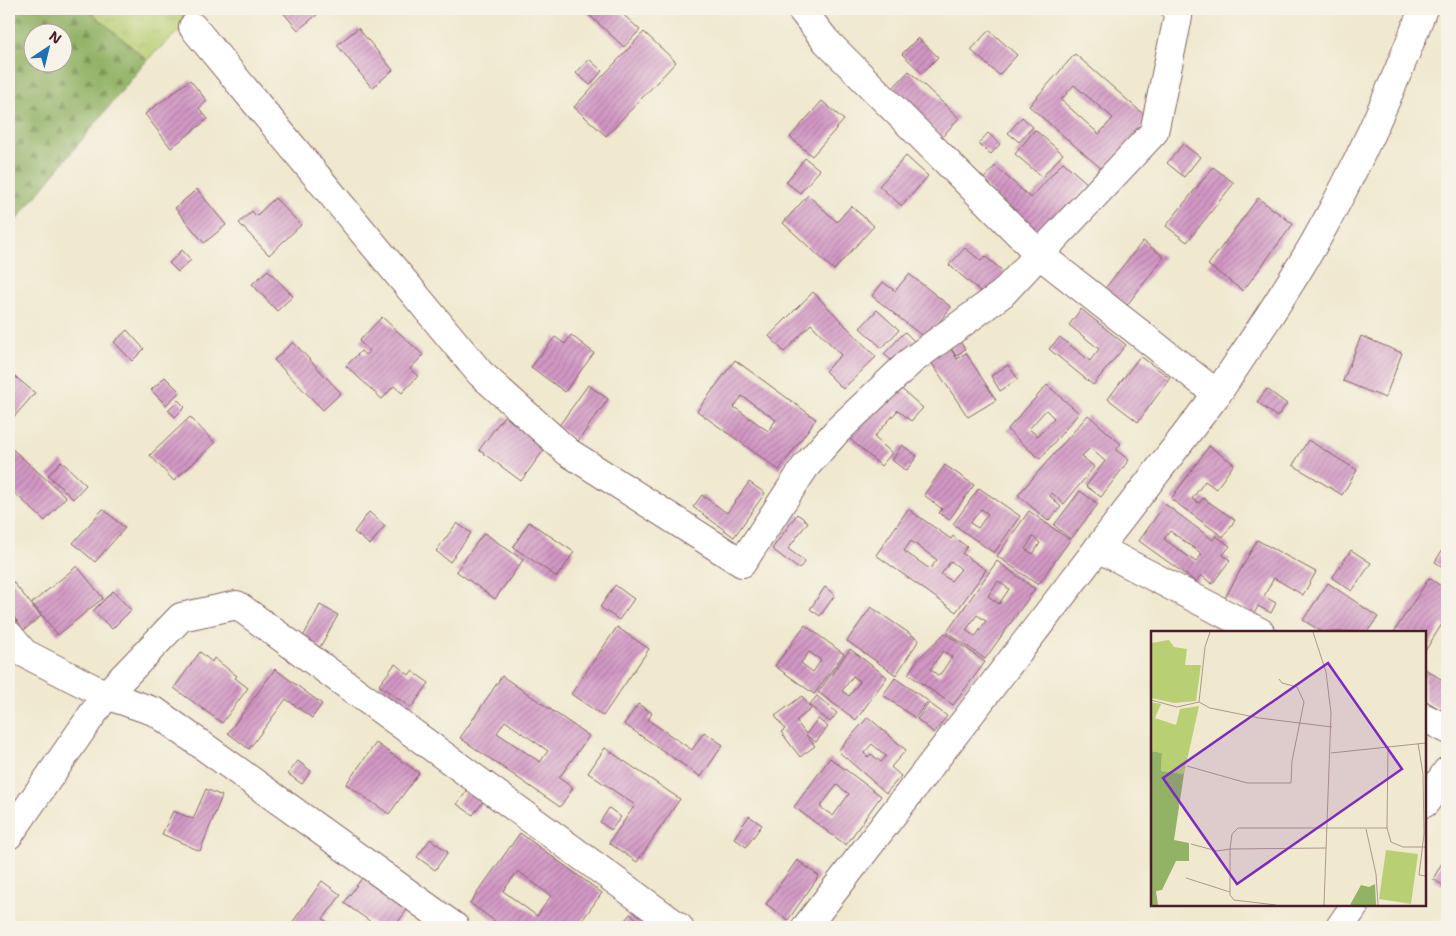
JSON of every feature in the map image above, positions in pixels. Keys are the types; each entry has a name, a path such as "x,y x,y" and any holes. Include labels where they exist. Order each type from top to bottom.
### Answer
{"street":[{"path":"801,9 826,41 1040,255 1217,394"},
{"path":"194,27 480,373 568,452 742,563 805,467 837,432 911,361 1002,294 1154,132 1178,17 1176,9"},
{"path":"806,927 1217,394 1274,310 1324,225 1369,136 1408,49 1423,9"},
{"path":"1098,548 1258,631"},
{"path":"9,836 106,695 181,617 237,605 679,927"},
{"path":"9,635 24,653 106,695 156,712 454,927"},
{"path":"1426,718 1447,729"},
{"path":"1426,802 1447,771"},
{"path":"1340,927 1354,906"}],"green space":[{"path":"9,9 87,9 147,60 9,229"},
{"path":"87,9 203,9 147,60"}],"building":[{"path":"280,9 324,9 298,30"},
{"path":"591,9 617,9 640,30 624,47 587,13"},
{"path":"358,28 393,70 372,88 337,45"},
{"path":"989,30 1017,55 999,75 971,50"},
{"path":"644,32 676,62 606,136 574,107"},
{"path":"918,38 938,57 922,73 902,54"},
{"path":"1075,54 1149,119 1104,171 1029,106","holes":["1074,85 1113,118 1099,134 1061,100"]},
{"path":"589,59 602,71 590,85 576,73"},
{"path":"909,71 959,118 942,137 891,90"},
{"path":"190,80 207,101 199,108 208,119 171,148 145,114"},
{"path":"822,101 844,120 812,156 790,137"},
{"path":"1022,117 1033,127 1019,142 1008,133"},
{"path":"1035,130 1063,154 1042,177 1015,154"},
{"path":"988,133 1000,144 991,154 978,144"},
{"path":"1183,144 1200,157 1184,177 1167,163"},
{"path":"906,156 928,176 902,206 879,186"},
{"path":"805,158 820,170 800,193 786,182"},
{"path":"1063,162 1088,184 1039,240 981,182 995,166 1031,198"},
{"path":"1213,167 1234,183 1187,242 1166,226"},
{"path":"197,189 226,225 204,243 175,208"},
{"path":"808,195 837,222 851,206 874,226 834,270 783,223"},
{"path":"275,198 301,225 269,255 239,223 252,211 256,216"},
{"path":"1258,198 1293,224 1243,291 1208,265"},
{"path":"1143,241 1164,257 1124,309 1102,292"},
{"path":"965,248 981,261 985,256 1005,273 986,296 949,265"},
{"path":"182,250 191,260 178,272 169,263"},
{"path":"268,270 293,296 277,311 252,284"},
{"path":"909,274 951,307 926,339 872,296 883,282 895,291"},
{"path":"813,292 876,357 843,389 825,371 841,355 811,324 784,352 769,336"},
{"path":"1081,309 1126,345 1093,385 1049,349 1060,337 1090,361 1099,349 1069,325"},
{"path":"877,310 899,330 882,348 860,328"},
{"path":"382,317 423,355 410,369 418,376 402,393 394,386 382,399 346,366 361,351 365,355 370,351 359,341"},
{"path":"127,330 144,349 132,361 114,342"},
{"path":"905,332 916,343 896,364 884,354"},
{"path":"571,335 594,353 565,392 531,367 555,337 565,344"},
{"path":"1361,336 1402,353 1385,398 1343,381"},
{"path":"959,340 965,349 956,356 950,346"},
{"path":"293,342 341,393 323,410 274,360"},
{"path":"949,346 957,359 966,353 996,400 968,417 929,359"},
{"path":"1140,356 1170,378 1138,422 1108,399"},
{"path":"735,360 816,419 779,470 697,411","holes":["742,396 776,420 768,431 734,407"]},
{"path":"1008,365 1018,379 1000,391 991,376"},
{"path":"11,373 35,393 13,418 9,414 9,376"},
{"path":"165,377 180,392 166,405 151,390"},
{"path":"896,384 923,408 911,421 898,410 874,437 892,453 881,466 849,438"},
{"path":"588,385 608,399 578,441 558,427"},
{"path":"1047,385 1079,413 1040,459 1007,430","holes":["1046,410 1054,418 1038,436 1029,429"]},
{"path":"1267,389 1287,404 1277,417 1257,402"},
{"path":"178,400 185,407 175,417 168,410"},
{"path":"1088,415 1121,444 1116,450 1129,460 1101,497 1086,486 1105,461 1090,448 1082,456 1094,467 1064,504 1052,493 1050,496 1061,507 1048,521 1018,495"},
{"path":"504,416 546,447 521,481 479,450"},
{"path":"190,417 215,443 174,481 150,455"},
{"path":"1308,440 1357,470 1342,495 1293,465"},
{"path":"902,445 917,456 906,471 892,460"},
{"path":"9,446 66,497 45,521 9,488"},
{"path":"1209,446 1234,464 1216,489 1205,481 1192,499 1199,503 1203,498 1235,520 1223,537 1171,499"},
{"path":"61,461 86,485 73,499 48,475"},
{"path":"945,465 974,485 949,520 939,513 942,509 924,495"},
{"path":"749,482 765,493 734,537 693,507 702,495 727,513"},
{"path":"979,488 1020,516 994,553 953,524","holes":["981,509 988,514 978,528 970,523"]},
{"path":"1080,491 1098,504 1071,539 1054,525"},
{"path":"1165,504 1213,540 1216,536 1230,546 1223,555 1230,560 1212,584 1201,575 1196,582 1139,541","holes":["1170,531 1202,554 1196,562 1164,539"]},
{"path":"103,509 125,528 95,562 73,543"},
{"path":"908,509 951,539 953,536 967,547 962,553 986,570 956,612 876,555","holes":["911,541 937,560 930,569 904,551","951,561 961,569 951,581 941,574"]},
{"path":"1029,511 1070,540 1038,585 997,556","holes":["1033,537 1040,543 1033,554 1025,549"]},
{"path":"369,512 385,526 370,545 354,532"},
{"path":"797,514 808,522 788,549 805,561 799,569 772,549"},
{"path":"529,522 574,552 557,577 513,547"},
{"path":"457,523 471,533 450,562 436,551"},
{"path":"484,533 523,560 495,599 456,571"},
{"path":"1257,540 1316,572 1303,595 1274,578 1264,596 1276,603 1271,613 1258,606 1254,614 1225,598"},
{"path":"1447,542 1447,570 1435,562"},
{"path":"1351,550 1371,563 1352,591 1332,578"},
{"path":"997,561 1035,589 985,659 947,632","holes":["998,581 1009,589 999,604 988,596","977,615 986,621 975,637 966,630"]},
{"path":"77,566 103,598 58,635 32,603"},
{"path":"9,577 41,616 24,630 9,611"},
{"path":"1429,578 1447,590 1447,628 1442,624 1426,649 1426,631 1395,631"},
{"path":"1328,583 1378,617 1368,631 1320,631 1303,620"},
{"path":"615,585 634,599 619,620 600,607"},
{"path":"825,587 835,595 820,616 810,609"},
{"path":"113,591 131,610 112,629 93,611"},
{"path":"320,605 338,615 320,647 303,637"},
{"path":"871,607 919,640 896,675 847,641"},
{"path":"805,625 844,654 814,694 775,666","holes":["809,652 821,660 813,672 801,663"]},
{"path":"617,627 649,649 603,716 571,694"},
{"path":"945,633 985,662 953,705 908,674 917,660","holes":["943,651 952,657 939,676 930,669"]},
{"path":"850,649 887,677 856,720 818,692","holes":["853,676 860,682 849,696 842,691"]},
{"path":"200,652 212,662 214,658 237,676 235,678 248,688 222,723 174,688"},
{"path":"395,664 409,675 412,671 429,683 411,708 379,685"},
{"path":"275,669 322,704 312,718 286,699 249,749 228,733"},
{"path":"1426,670 1447,683 1447,714 1426,701"},
{"path":"502,676 589,736 559,778 573,788 560,807 460,738","holes":["505,721 548,751 540,762 497,733"]},
{"path":"895,678 928,701 915,718 883,695"},
{"path":"802,696 811,709 796,721 806,734 818,719 828,727 816,742 806,735 815,746 800,757 781,732 785,729 775,716"},
{"path":"817,696 837,713 830,722 809,705"},
{"path":"929,703 947,716 934,733 917,719"},
{"path":"638,704 652,713 648,720 692,750 704,732 723,745 701,777 624,724"},
{"path":"868,717 906,750 891,767 901,776 886,793 838,751","holes":["872,744 886,756 881,762 871,754 868,757 864,753"]},
{"path":"376,743 419,773 389,814 346,784"},
{"path":"605,748 680,799 637,862 609,843 635,805 588,773"},
{"path":"830,758 881,796 846,845 794,807","holes":["837,785 849,794 833,816 820,807"]},
{"path":"298,761 311,771 302,784 288,774"},
{"path":"470,787 485,799 473,815 457,804"},
{"path":"206,789 222,796 200,851 162,834 173,811 193,819"},
{"path":"609,808 621,817 611,830 600,822"},
{"path":"749,816 762,825 746,847 734,838"},
{"path":"520,833 602,893 577,927 503,927 470,903","holes":["518,871 551,896 537,916 503,891"]},
{"path":"430,839 448,852 435,870 417,857"},
{"path":"1447,854 1447,888 1433,879"},
{"path":"797,860 819,876 788,920 766,904"},
{"path":"362,878 407,910 394,927 378,927 344,903"},
{"path":"322,881 341,895 323,919 335,927 289,927"},
{"path":"630,914 649,927 620,927"}]}
